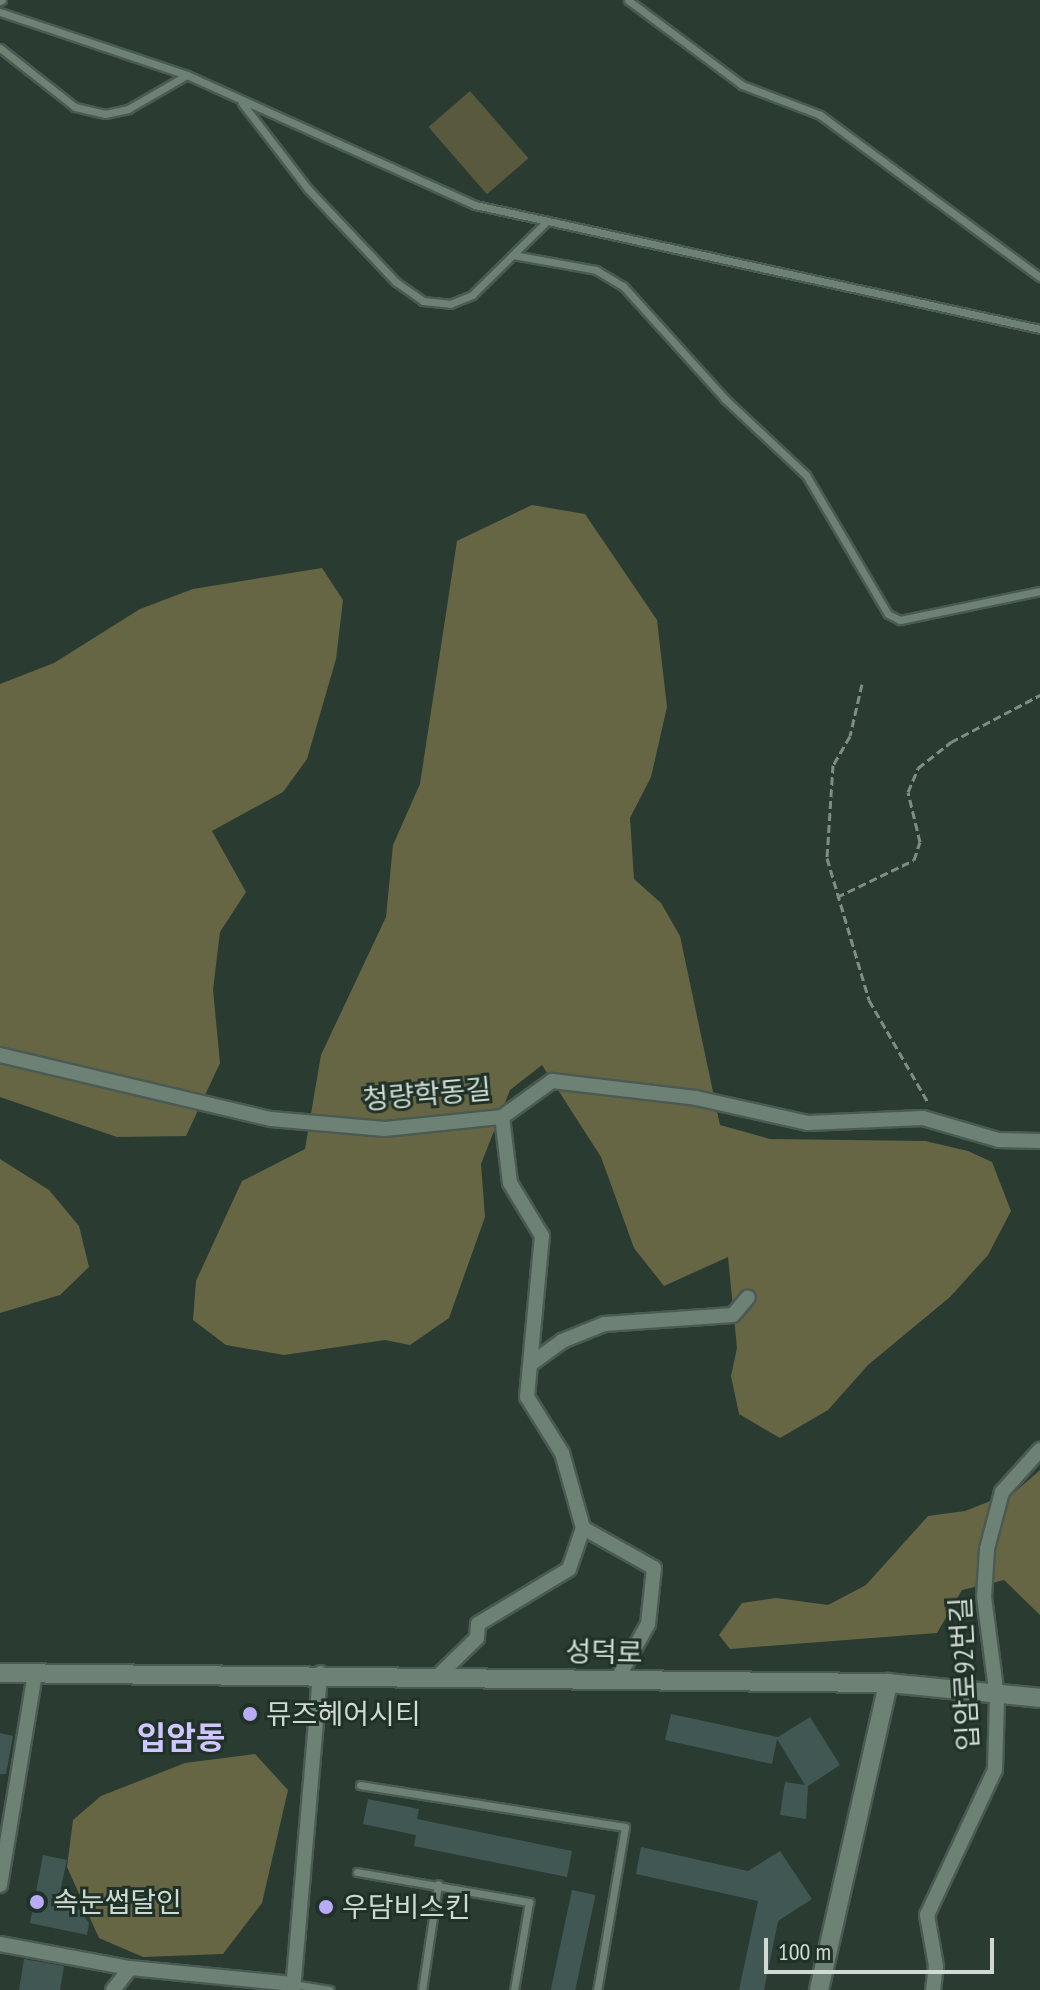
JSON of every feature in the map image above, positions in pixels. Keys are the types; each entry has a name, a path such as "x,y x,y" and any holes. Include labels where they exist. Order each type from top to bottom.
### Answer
{"street":[{"name":"청량학동길","path":"0,1055 271,1119 385,1129 502,1117 552,1081 696,1098 808,1123 937,1120 998,1140 1040,1141"},
{"path":"439,1675 477,1638 478,1624 569,1569 583,1528 562,1453 527,1397 542,1236 510,1183 502,1117"},
{"path":"532,1363 562,1341 604,1324 733,1315 748,1297"},
{"name":"입암로92번길","path":"933,1990 936,1966 927,1915 995,1770 997,1697 984,1597 987,1549 1002,1492 1040,1450"},
{"path":"583,1528 654,1568 648,1624 617,1680"},
{"name":"성덕로","path":"0,1673 320,1673 888,1683 997,1697 1040,1698"},
{"path":"0,1885 35,1673"},
{"path":"0,1944 130,1968 293,1987 320,1673"},
{"path":"819,1990 888,1683"},
{"path":"113,1990 130,1968"}],"lane":[{"path":"628,0 742,85 820,115 1040,277"},
{"path":"0,12 187,75 430,188 547,221 1040,329"},
{"path":"0,48 75,107 105,114 128,109 187,75"},
{"path":"240,101 308,189 396,282 423,301 450,304 472,295 547,221"},
{"path":"513,255 596,270 623,286 725,399 806,475 888,614 900,620 1040,591"},
{"path":"360,1785 625,1827 597,1990"},
{"path":"357,1872 529,1902 514,1990"},
{"path":"422,1990 438,1884"},
{"path":"293,1987 330,1990"}],"path":[{"path":"862,684 850,736 833,765 827,858 836,897 869,1000 937,1120"},
{"path":"836,897 914,860 920,842 908,792 918,768 951,742 1040,695"}],"green space":[{"path":"470,91 528,158 487,194 428,127"},
{"path":"532,505 585,514 657,620 667,707 651,777 630,818 634,879 661,903 680,936 720,1125 770,1139 925,1141 968,1151 992,1162 1011,1211 988,1255 950,1297 868,1365 828,1410 780,1438 739,1414 731,1376 737,1348 728,1257 664,1286 634,1248 601,1157 542,1065 510,1090 481,1164 485,1217 449,1318 410,1345 385,1340 284,1355 226,1345 193,1320 196,1281 242,1181 305,1149 321,1055 386,917 393,845 420,784 457,541"},
{"path":"322,568 343,600 336,659 307,759 283,792 212,831 246,892 220,932 213,990 220,1063 186,1136 117,1137 0,1097 0,684 54,663 140,609 193,589"},
{"path":"0,1159 49,1190 79,1226 89,1267 60,1295 0,1313"},
{"path":"1040,1470 1040,1615 1004,1580 962,1590 937,1633 730,1649 719,1635 742,1603 776,1598 828,1605 866,1585 928,1516 965,1511 1016,1491"},
{"path":"255,1754 288,1790 262,1903 223,1954 143,1957 99,1938 67,1867 73,1820 101,1796 185,1763"}],"building":[{"path":"671,1714 778,1737 810,1717 840,1765 808,1786 806,1819 780,1815 785,1782 805,1785 777,1739 772,1764 665,1740"},
{"path":"0,1733 13,1736 6,1774 0,1774"},
{"path":"368,1799 419,1809 417,1819 572,1851 567,1877 414,1846 416,1835 363,1824"},
{"path":"641,1847 748,1871 780,1851 812,1899 778,1921 764,1990 739,1990 758,1901 636,1874"},
{"path":"43,1855 67,1860 57,1906 80,1910 89,1923 87,1935 30,1923"},
{"path":"572,1890 595,1895 575,1990 551,1990"},
{"path":"24,1959 64,1966 60,1990 19,1990"}],"place":[{"name":"뮤즈헤어시티","path":"250,1714"},
{"name":"속눈썹달인","path":"37,1902"},
{"name":"우담비스킨","path":"326,1907"}],"district":[{"name":"입암동","path":"181,1737"}]}
